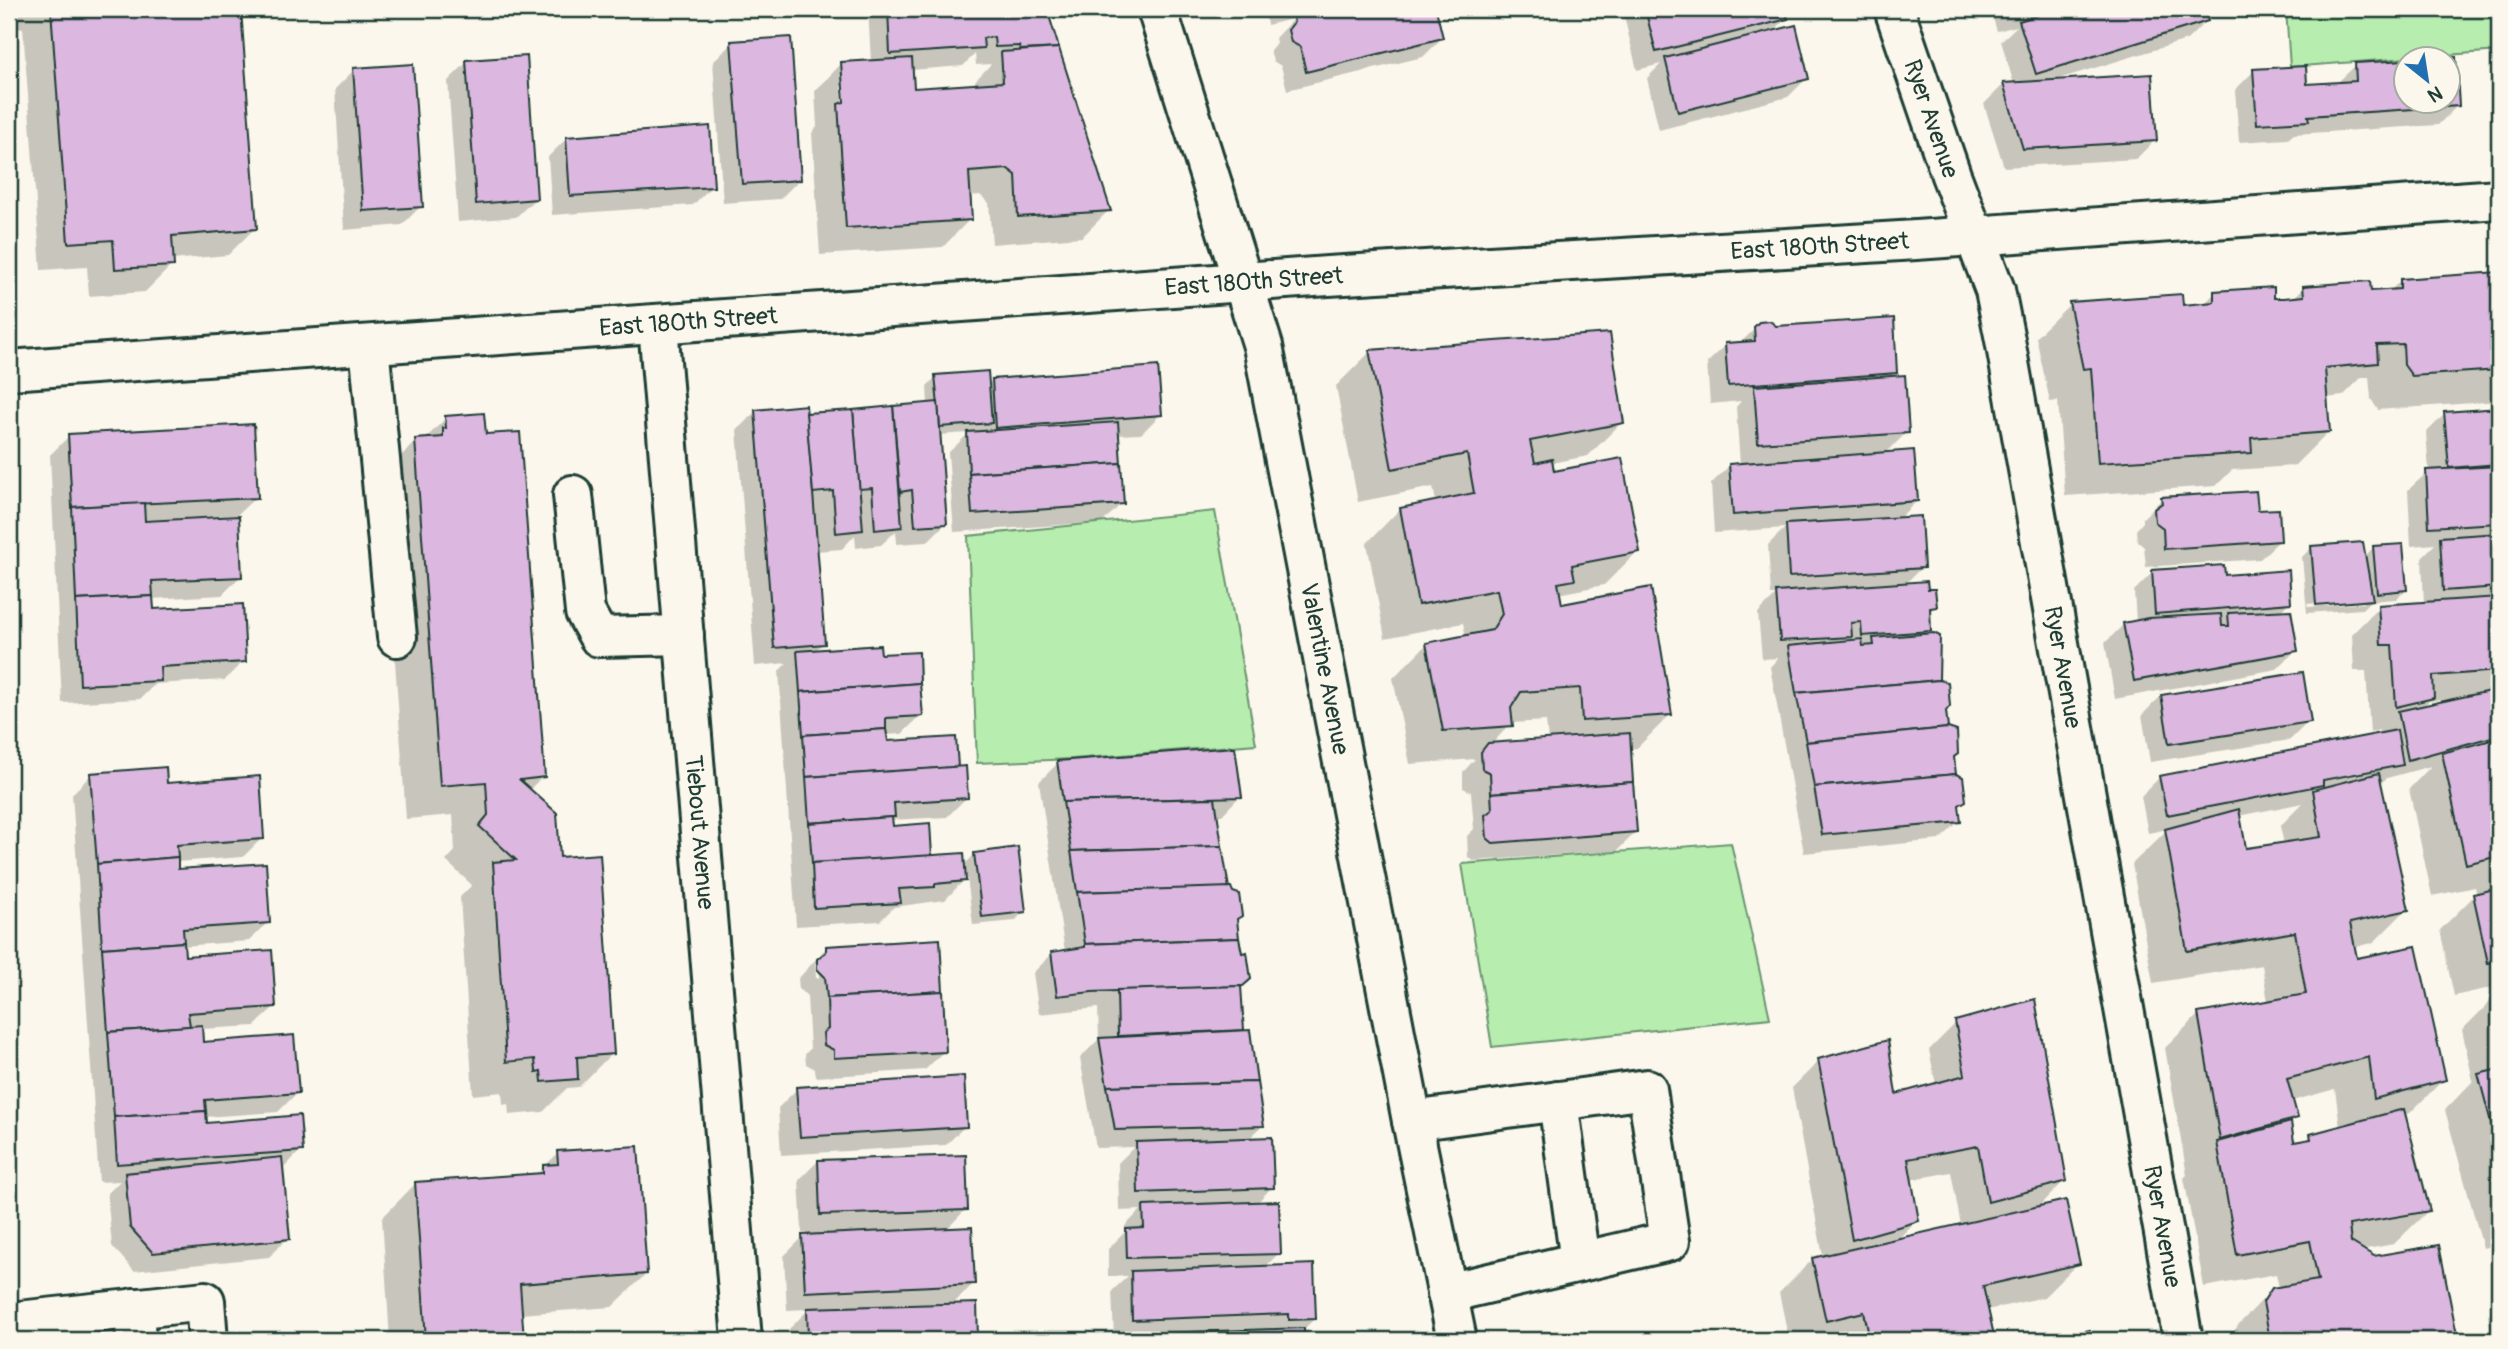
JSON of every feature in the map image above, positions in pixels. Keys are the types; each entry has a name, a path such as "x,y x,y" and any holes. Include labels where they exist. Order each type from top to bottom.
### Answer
{"street":[{"name":"Valentine Avenue","path":"1157,9 1263,346 1412,1121 1457,1340"},
{"name":"Ryer Avenue","path":"1895,9 1951,175 1994,290 2005,340 2183,1340"},
{"name":"East 180th Street","path":"9,370 1245,283 2499,199"},
{"name":"Tiebout Avenue","path":"658,325 742,1340"},
{"path":"369,345 397,637"},
{"path":"573,495 585,612 599,637 684,635"},
{"path":"1412,1121 1647,1089 1670,1241 1447,1293"},
{"path":"1558,1101 1580,1262"},
{"path":"9,1322 135,1324 205,1301 208,1340"}],"green space":[{"path":"2286,9 2499,9 2499,51 2462,54 2462,46 2392,46 2392,59 2290,67"},
{"path":"1215,511 1256,744 1073,759 977,763 968,536"},
{"path":"1731,843 1770,1018 1492,1047 1462,864"}],"building":[{"path":"51,9 241,9 257,229 172,236 174,266 115,269 113,240 68,243"},
{"path":"888,9 1047,9 1059,48 1020,50 1019,46 995,47 994,37 983,38 984,48 890,54"},
{"path":"1329,9 1436,9 1443,38 1306,72 1300,47 1291,42 1288,30 1294,22 1293,18"},
{"path":"1645,9 1785,9 1788,19 1656,52"},
{"path":"2058,9 2205,9 2208,21 2036,74 2019,21"},
{"path":"1796,25 1809,79 1678,112 1665,58"},
{"path":"791,37 801,180 742,184 731,41"},
{"path":"1059,48 1111,211 1018,217 1016,175 1008,169 969,172 972,220 846,228 838,104 844,102 841,62 912,58 914,88 1003,82 1001,52"},
{"path":"527,56 537,199 476,204 466,60"},
{"path":"2392,61 2392,110 2308,116 2309,121 2257,124 2253,69 2306,66 2307,84 2356,81 2355,63"},
{"path":"413,64 423,207 363,211 353,68"},
{"path":"2152,74 2157,141 2023,149 2003,83"},
{"path":"710,126 714,187 570,196 566,137"},
{"path":"2499,272 2499,370 2412,376 2404,365 2403,344 2377,345 2378,363 2325,368 2330,432 2251,438 2252,453 2098,463 2091,368 2083,369 2069,302 2182,294 2183,305 2214,302 2214,291 2274,287 2274,298 2284,298 2304,296 2303,286 2370,281 2371,291 2400,289 2400,279"},
{"path":"1894,318 1897,373 1728,386 1725,343 1755,341 1754,327 1759,322 1770,321 1776,326"},
{"path":"1610,333 1624,423 1530,441 1535,463 1552,459 1554,471 1622,458 1640,552 1572,565 1575,580 1558,583 1562,604 1651,587 1672,715 1582,721 1580,688 1521,692 1511,708 1513,726 1443,731 1426,643 1492,630 1502,614 1497,590 1418,605 1400,508 1474,493 1467,454 1392,469 1369,350"},
{"path":"1158,366 1162,415 995,428 992,379"},
{"path":"988,371 992,423 940,427 935,375"},
{"path":"1905,375 1909,433 1758,443 1754,386"},
{"path":"938,402 947,524 915,526 912,490 900,492 893,406"},
{"path":"806,405 825,644 774,648 755,410"},
{"path":"893,406 902,527 875,530 872,488 859,489 853,410"},
{"path":"2499,408 2499,464 2449,468 2444,412"},
{"path":"853,410 863,530 836,533 833,491 813,493 806,413"},
{"path":"484,413 486,434 520,432 545,777 520,780 557,813 560,857 600,854 614,1054 577,1057 578,1079 542,1082 541,1071 536,1072 535,1059 506,1062 493,862 516,860 479,826 488,815 486,782 440,786 415,439 443,437 443,428 446,428 445,416"},
{"path":"1118,422 1121,463 969,473 967,432"},
{"path":"254,424 258,498 72,507 68,434"},
{"path":"1914,450 1918,501 1733,515 1729,464"},
{"path":"1121,463 1124,504 972,514 969,473"},
{"path":"2499,466 2499,523 2429,527 2426,470"},
{"path":"2256,491 2258,510 2279,509 2281,541 2164,549 2163,528 2155,522 2154,509 2162,503 2161,497"},
{"path":"144,503 145,521 239,516 242,577 152,581 153,596 76,600 72,507"},
{"path":"1921,516 1924,568 1789,577 1786,524"},
{"path":"2499,533 2499,587 2443,591 2440,537"},
{"path":"2363,542 2373,600 2316,605 2311,546"},
{"path":"2403,544 2407,590 2377,593 2373,546"},
{"path":"2224,565 2225,575 2289,570 2291,603 2155,614 2152,570"},
{"path":"1927,581 1928,589 1935,589 1937,607 1930,608 1931,631 1862,636 1861,622 1851,623 1852,637 1780,641 1776,592"},
{"path":"153,596 154,609 243,604 246,662 160,667 161,681 80,685 76,600"},
{"path":"2499,597 2499,671 2433,676 2434,698 2396,707 2392,645 2381,645 2378,605"},
{"path":"2291,610 2298,651 2134,681 2123,623 2148,618 2221,614 2222,626 2229,626 2228,613"},
{"path":"1934,633 1940,636 1939,680 1796,693 1788,646 1862,639 1863,646 1874,645 1873,638"},
{"path":"880,645 881,654 919,652 920,683 800,692 797,651"},
{"path":"2303,672 2311,722 2169,744 2161,695"},
{"path":"1939,680 1948,682 1948,728 1806,742 1796,693"},
{"path":"920,683 923,716 886,718 886,729 803,735 800,692"},
{"path":"2499,689 2499,735 2408,760 2398,711"},
{"path":"1948,728 1957,731 1958,754 1954,757 1956,774 1814,787 1806,742"},
{"path":"886,729 888,741 956,737 958,767 806,777 803,735"},
{"path":"2397,730 2403,765 2323,780 2323,785 2167,815 2159,776"},
{"path":"1630,733 1633,782 1491,793 1490,773 1482,769 1481,752 1488,743"},
{"path":"2499,738 2499,856 2466,864 2442,753"},
{"path":"1235,747 1242,797 1063,802 1057,761"},
{"path":"966,766 968,798 894,803 895,817 809,823 806,777"},
{"path":"166,767 167,783 260,776 264,839 177,845 178,857 97,864 90,773"},
{"path":"2379,773 2409,910 2350,923 2357,958 2416,946 2446,1080 2374,1099 2369,1057 2287,1079 2298,1118 2220,1140 2198,1013 2306,994 2295,932 2187,951 2165,829 2239,809 2246,848 2321,837 2313,790"},
{"path":"1956,774 1963,777 1966,801 1959,805 1961,822 1822,835 1814,787"},
{"path":"1633,782 1637,832 1493,843 1487,838 1485,815 1492,810 1491,793"},
{"path":"1215,798 1222,846 1071,851 1063,802"},
{"path":"892,817 893,826 930,823 932,856 812,863 809,823"},
{"path":"1222,846 1229,888 1077,892 1071,851"},
{"path":"1018,847 1026,912 982,917 974,853"},
{"path":"964,853 966,881 935,884 935,887 899,889 901,903 814,908 812,863"},
{"path":"178,857 178,869 266,863 270,923 183,929 184,942 102,948 97,864"},
{"path":"1231,887 1233,892 1239,894 1242,916 1237,919 1239,938 1085,944 1077,892"},
{"path":"2499,888 2499,961 2488,963 2473,894"},
{"path":"1239,938 1242,953 1247,952 1251,979 1243,986 1092,992 1057,996 1051,952 1085,947 1085,944"},
{"path":"940,939 943,991 827,998 825,977 817,969 817,959 826,952 826,946"},
{"path":"184,942 185,956 272,950 276,1007 188,1013 190,1026 108,1032 102,948"},
{"path":"1241,986 1244,1030 1118,1036 1117,990"},
{"path":"943,991 946,1052 834,1058 834,1050 824,1045 823,1033 828,1029 827,998"},
{"path":"2035,999 2067,1181 1988,1202 1978,1146 1908,1159 1919,1221 1852,1240 1818,1059 1888,1040 1896,1094 1965,1075 1955,1021"},
{"path":"202,1025 203,1042 294,1035 299,1093 205,1100 206,1111 114,1117 108,1032"},
{"path":"1250,1030 1257,1082 1107,1086 1099,1038"},
{"path":"2499,1069 2499,1152 2478,1074"},
{"path":"964,1076 967,1127 800,1137 796,1087"},
{"path":"1257,1082 1264,1126 1115,1130 1107,1086"},
{"path":"2404,1109 2430,1211 2349,1225 2351,1242 2374,1256 2439,1245 2458,1340 2270,1340 2263,1302 2272,1288 2318,1280 2310,1241 2237,1255 2217,1142 2291,1122 2294,1142 2311,1139 2310,1134"},
{"path":"206,1111 207,1123 300,1115 303,1151 117,1164 114,1117"},
{"path":"1272,1137 1274,1188 1138,1193 1136,1142"},
{"path":"638,1146 647,1274 520,1284 524,1340 426,1340 415,1182 543,1173 543,1165 558,1164 557,1151"},
{"path":"966,1155 968,1210 820,1215 818,1160"},
{"path":"282,1157 290,1239 153,1253 130,1227 125,1173"},
{"path":"2066,1200 2080,1264 1983,1286 1995,1340 1870,1340 1864,1312 1826,1321 1812,1258"},
{"path":"1279,1201 1281,1254 1127,1258 1126,1229 1144,1228 1143,1206"},
{"path":"972,1227 975,1284 805,1292 802,1235"},
{"path":"1314,1264 1316,1319 1289,1320 1289,1314 1132,1320 1131,1271"},
{"path":"977,1303 978,1340 808,1340 807,1308"},
{"path":"1304,1328 1304,1332 1313,1340 1134,1340 1133,1334"},
{"path":"2090,1330 2092,1340 2044,1340"}]}
